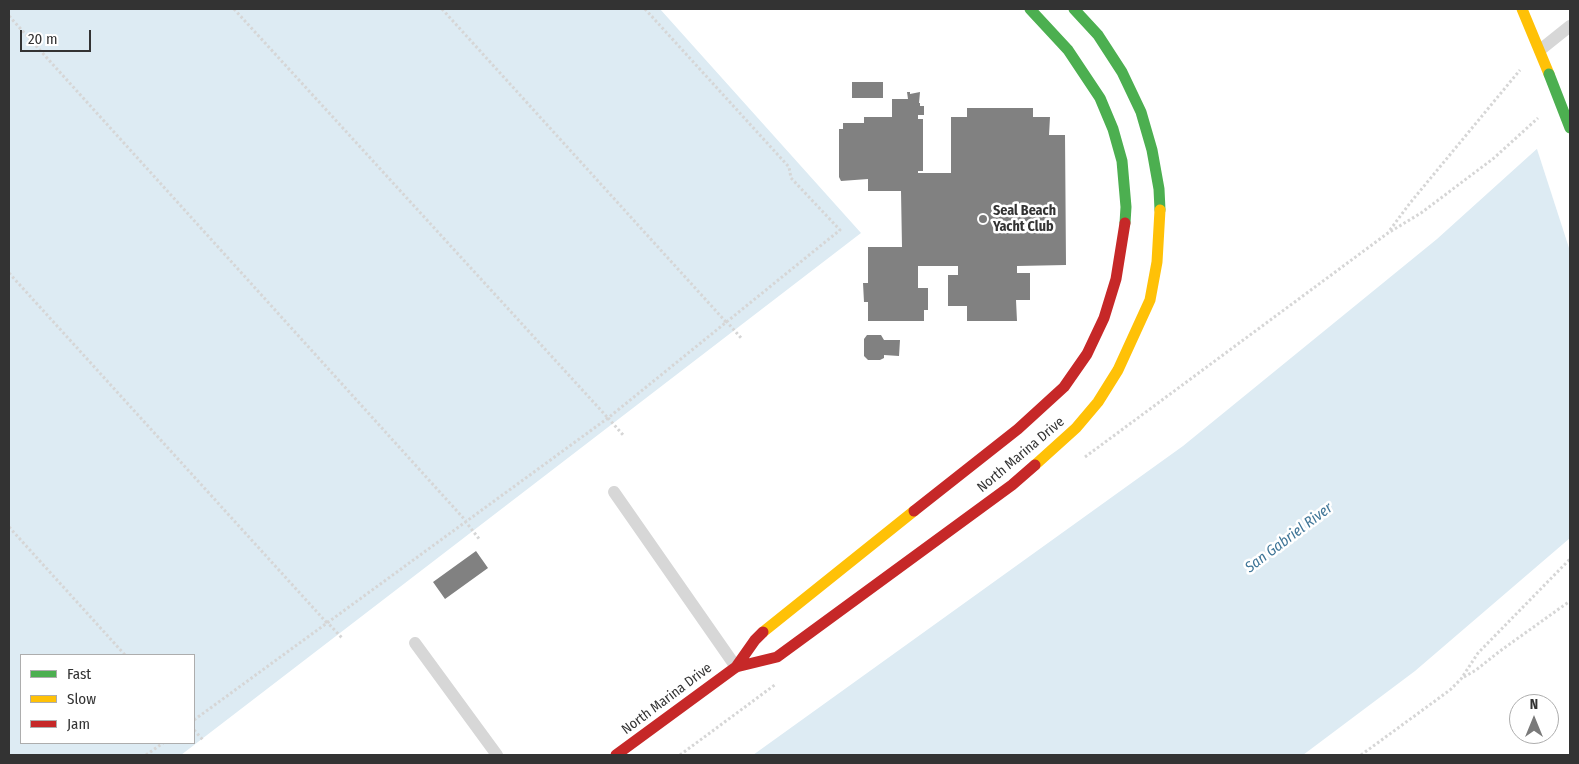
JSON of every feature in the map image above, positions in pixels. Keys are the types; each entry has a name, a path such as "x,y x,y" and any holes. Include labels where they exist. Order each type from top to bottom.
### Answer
{"main road":[{"name":"North Marina Drive","path":"616,755 736,666 755,640 770,624 1018,430 1064,387 1087,354 1104,318 1116,279 1125,231 1126,207 1122,161 1113,129 1100,98 1068,50 1030,9"},
{"name":"North Marina Drive","path":"736,666 777,657 1012,485 1076,428 1098,402 1118,370 1150,300 1157,262 1160,225 1159,189 1152,150 1141,112 1122,72 1098,35 1074,9"},
{"path":"1522,9 1570,128"}],"lane":[{"path":"1540,50 1570,26"},
{"path":"614,492 736,666"},
{"path":"415,643 497,755"}],"path":[{"path":"234,9 624,436"},
{"path":"442,9 742,339"},
{"path":"195,719 608,418 840,230 791,178 789,167 645,9"},
{"path":"9,16 466,521"},
{"path":"1540,50 1512,78 1388,232 1421,213 1494,158 1543,114"},
{"path":"9,272 327,623"},
{"path":"712,306 726,322"},
{"path":"593,402 608,418"},
{"path":"452,504 480,540"},
{"path":"9,528 125,654"},
{"path":"1461,679 1478,653 1570,559"},
{"path":"1361,755 1437,700 1461,679 1570,601"},
{"path":"311,605 343,639"},
{"path":"195,731 203,740"},
{"path":"146,755 162,744"}],"water":[{"path":"9,9 660,9 861,233 181,755 9,755"},
{"name":"San Gabriel River","path":"1570,119 1570,538 1415,671 1303,755 753,755 1183,446 1437,239"}],"pier":[{"path":"1570,116 1570,251 1536,146"}],"building":[{"path":"852,82 883,82 883,98 852,98"},
{"name":"Seal Beach Yacht Club","path":"907,92 910,92 910,94 920,92 919,103 920,106 924,106 924,115 918,115 918,119 923,119 923,171 918,171 918,173 951,173 951,117 967,117 967,108 1033,108 1033,117 1050,117 1049,135 1065,135 1066,265 1017,266 1017,273 1030,273 1030,300 1016,300 1017,321 967,321 967,306 948,306 948,275 958,275 958,266 918,266 918,288 928,288 928,310 924,310 924,321 868,321 868,302 864,302 863,283 868,283 868,247 902,247 901,191 868,191 868,179 841,181 839,177 839,129 843,129 843,123 864,123 864,117 892,117 892,99 908,99"},
{"path":"867,335 881,335 884,340 900,340 899,356 884,355 884,358 880,360 868,360 864,356 864,339"},
{"path":"476,551 488,568 445,599 433,582"}],"traffic: fast":[{"path":"1030,9 1068,50 1100,98 1113,129 1122,161 1126,207 1125,223"},
{"path":"1074,9 1098,35 1122,72 1141,112 1152,150 1159,189 1160,210"},
{"path":"1549,74 1570,128"}],"traffic: slow":[{"path":"1522,9 1549,74"},
{"path":"1035,465 1076,428 1098,402 1118,370 1150,300 1157,262 1160,210"},
{"path":"763,632 914,511"}],"traffic: jam":[{"path":"914,511 1018,429 1064,387 1087,354 1104,318 1116,279 1125,223"},
{"path":"736,667 777,657 1012,485 1035,465"},
{"path":"616,755 736,667 763,632"}],"place":[{"name":"Seal Beach Yacht Club","path":"983,219"}]}
